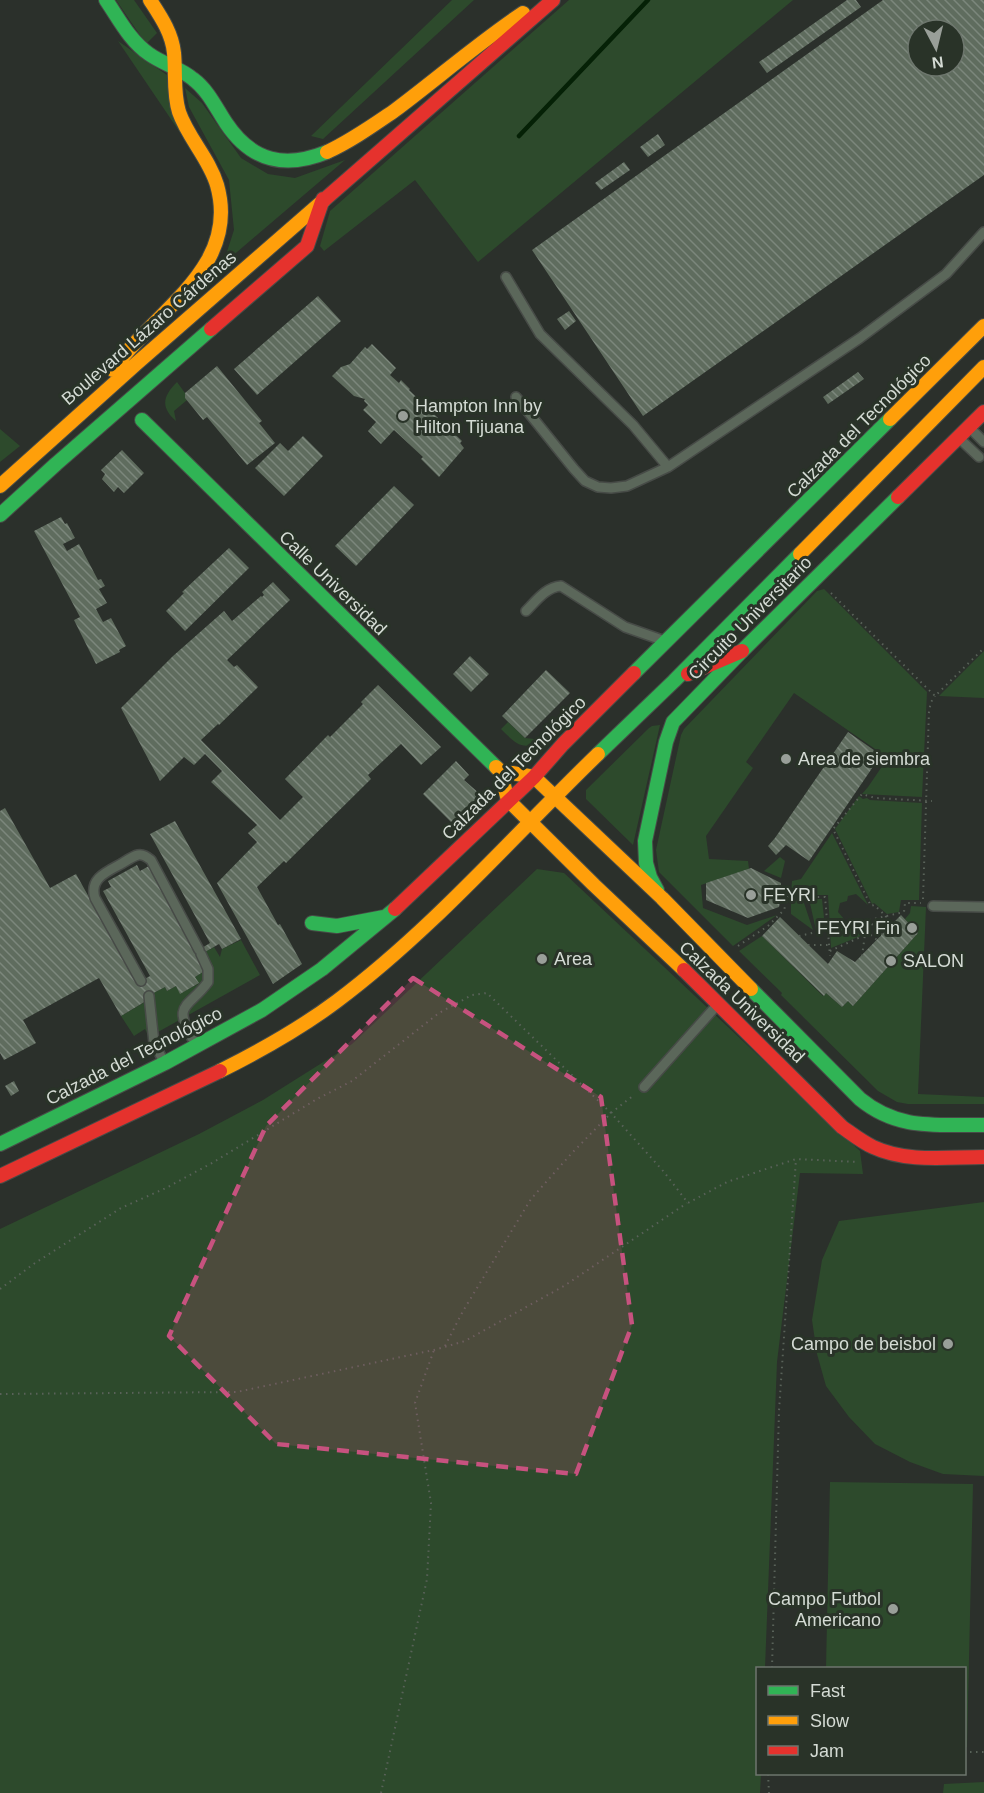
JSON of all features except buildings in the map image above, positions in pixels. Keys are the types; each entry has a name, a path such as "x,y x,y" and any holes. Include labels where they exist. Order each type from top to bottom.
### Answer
{"main road":[{"path":"106,0 139,46 147,53 193,77 243,144 268,158 283,162 315,157 337,148 370,128 494,31 546,0"},
{"path":"100,394 115,367 129,349 157,322 204,268 212,252 220,214 218,187 214,176 185,127 178,110 172,40 150,0"},
{"name":"Boulevard Lázaro Cárdenas","path":"0,486 100,394 182,325 323,198 398,136 553,0"},
{"path":"0,515 307,246 323,198"},
{"name":"Calzada del Tecnológico","path":"0,1176 243,1060 336,1002 415,937 555,797 561,777 674,681 739,593 984,326"},
{"name":"Calzada del Tecnológico","path":"0,1144 204,1042 262,1010 322,969 388,916 534,777 563,744 667,642 739,593 950,402 984,368"},
{"path":"101,425 133,423 152,402 158,375"},
{"path":"950,402 975,393"},
{"name":"Circuito Universitario","path":"662,898 650,878 644,853 666,742 674,722 742,651 984,412"},
{"name":"Calle Universidad","path":"133,423 500,771"},
{"path":"674,681 742,651"},
{"path":"561,777 562,762 594,725 595,712"},
{"path":"508,800 500,771 534,777"},
{"name":"Calzada Universidad","path":"534,777 662,898 872,1108 901,1121 984,1125"},
{"name":"Calzada Universidad","path":"508,800 719,1003 842,1126 857,1138 875,1148 897,1154 924,1157 984,1157"},
{"path":"480,827 492,827 495,834"},
{"path":"415,937 424,912 448,885"},
{"path":"312,923 337,926 388,916"}],"lane":[{"path":"516,397 585,481 611,488 627,486 668,466 869,331 946,274 984,232"},
{"path":"506,277 540,334 633,425 668,466"},
{"path":"969,427 984,442"},
{"path":"958,437 979,457"},
{"path":"526,611 547,590 554,586 561,586 625,627 667,642"},
{"path":"141,981 95,898 93,885 105,872 138,855 146,855 157,869 208,969 208,982 187,1004 182,1016 192,1038 204,1042"},
{"path":"928,904 984,907"},
{"path":"149,996 154,1043 165,1063"},
{"path":"644,1087 719,1003"}],"path":[{"path":"825,587 935,696"},
{"path":"799,936 904,912 905,903 928,904 929,711 935,696 984,648"},
{"path":"886,916 874,905 871,906 833,829 862,794 875,798 932,801"},
{"path":"734,950 768,926 784,910 788,897 825,897 830,956"},
{"path":"867,920 882,934 886,916"},
{"path":"862,956 867,920"},
{"path":"866,930 877,940"},
{"path":"830,951 865,935"},
{"path":"808,945 829,945"},
{"path":"0,1289 35,1263 121,1208 166,1188 212,1163 317,1099 352,1081 439,1013 472,995 487,993 611,1113 664,1172 688,1203"},
{"path":"445,1346 463,1311 531,1199 611,1113 644,1087"},
{"path":"772,1667 779,1411 796,1159"},
{"path":"0,1394 237,1392 434,1350 465,1341 564,1286 688,1203 727,1182 796,1159 867,1163"},
{"path":"381,1793 426,1579 431,1503 415,1402 434,1350"},
{"path":"966,1752 984,1752"},
{"path":"768,1775 769,1793"}],"highlighted area":[{"path":"413,978 601,1097 632,1325 576,1474 276,1444 169,1336 266,1126"}],"green space":[{"path":"116,0 134,0 157,33 146,44"},
{"path":"452,0 474,0 323,139 311,136"},
{"path":"569,0 793,0 478,262 415,180 324,251 320,246 330,211"},
{"path":"118,41 167,75 181,134"},
{"path":"185,88 202,103 241,158 268,174 295,178 345,160 223,264 234,230 229,180 189,107"},
{"path":"177,382 187,400 174,411 176,421 167,411 165,402"},
{"path":"0,429 20,446 0,462"},
{"path":"824,589 927,692 922,797 862,794 883,765 887,765 891,760 794,693 746,762 753,768 706,836 709,859 748,861 749,869 701,885 703,908 747,925 777,915 733,946 659,872 656,850 681,735 684,729 817,591"},
{"path":"984,651 984,698 939,696"},
{"path":"508,722 525,738 538,741 527,746 518,744 501,729"},
{"path":"660,725 633,845 586,799 586,790 649,728"},
{"path":"859,796 870,800 922,803 919,900 901,900 899,912 887,914 874,903 872,904 835,829"},
{"path":"832,833 868,905 856,894 848,896 847,901 840,903 838,912 844,919 843,924 830,927 828,895 791,895 792,881 801,879"},
{"path":"780,857 785,861 781,878 764,871"},
{"path":"537,869 564,873 860,1151 863,1174 800,1173 777,1362 765,1667 756,1667 756,1775 761,1775 760,1793 0,1793 0,1229 199,1134 263,1100 352,1044"},
{"path":"809,899 822,899 825,927 816,930"},
{"path":"803,900 813,930 791,914 791,901"},
{"path":"911,906 926,907 918,1094 984,1097 984,1104 908,1104 897,1102 878,1091 739,951 762,936 823,996 826,993 842,1007 848,1001 853,1006 918,933 905,919 910,913"},
{"path":"865,923 863,935 831,948 830,931"},
{"path":"241,940 260,975 149,1037 145,1029 134,1036 121,1016 145,1002 144,998 165,987 167,991 176,986 181,993 198,984 195,977 206,970 198,956 214,947 220,957 222,949"},
{"path":"984,1202 984,1476 943,1474 910,1462 875,1444 849,1417 826,1386 817,1354 812,1320 822,1260 839,1221"},
{"path":"830,1482 973,1484 967,1747 966,1667 826,1667"},
{"path":"984,1782 984,1793 943,1793 944,1784"}],"waterway":[{"path":"519,136 648,0"}],"traffic: fast":[{"path":"106,0 136,43 154,57 183,72 198,83 236,136 258,154 283,161 312,157 327,152"},
{"path":"0,515 211,329"},
{"path":"634,673 890,419"},
{"path":"142,420 496,767"},
{"path":"657,890 646,863 645,841 666,742 673,722 898,497"},
{"path":"598,754 800,554"},
{"path":"0,1144 165,1063 262,1010 322,969 395,909"},
{"path":"312,923 337,926 384,917"},
{"path":"751,989 860,1099 875,1109 889,1116 919,1124 984,1125"}],"traffic: slow":[{"path":"113,370 189,287 205,265 216,241 221,215 217,185 177,105 171,39 150,0"},
{"path":"327,152 394,111 523,13"},
{"path":"0,486 324,200"},
{"path":"890,419 984,326"},
{"path":"800,554 984,367"},
{"path":"220,1071 309,1021 372,973 471,882 598,754"},
{"path":"496,767 500,771 508,800 684,970"},
{"path":"512,773 534,777 662,898 751,989"}],"traffic: jam":[{"path":"324,200 553,0"},
{"path":"211,329 307,246 323,199"},
{"path":"898,497 984,412"},
{"path":"688,674 742,651"},
{"path":"395,909 534,777 563,744 634,673"},
{"path":"684,970 842,1127 861,1140 886,1152 914,1157 984,1157"},
{"path":"0,1176 220,1071"}],"place":[{"name":"Hampton Inn by Hilton Tijuana","path":"403,416"},
{"name":"Area de siembra","path":"786,759"},
{"name":"FEYRI","path":"751,895"},
{"name":"FEYRI Fin","path":"912,928"},
{"name":"Area","path":"542,959"},
{"name":"SALON","path":"891,961"},
{"name":"Campo de beisbol","path":"948,1344"},
{"name":"Campo Futbol Americano","path":"893,1609"}]}
